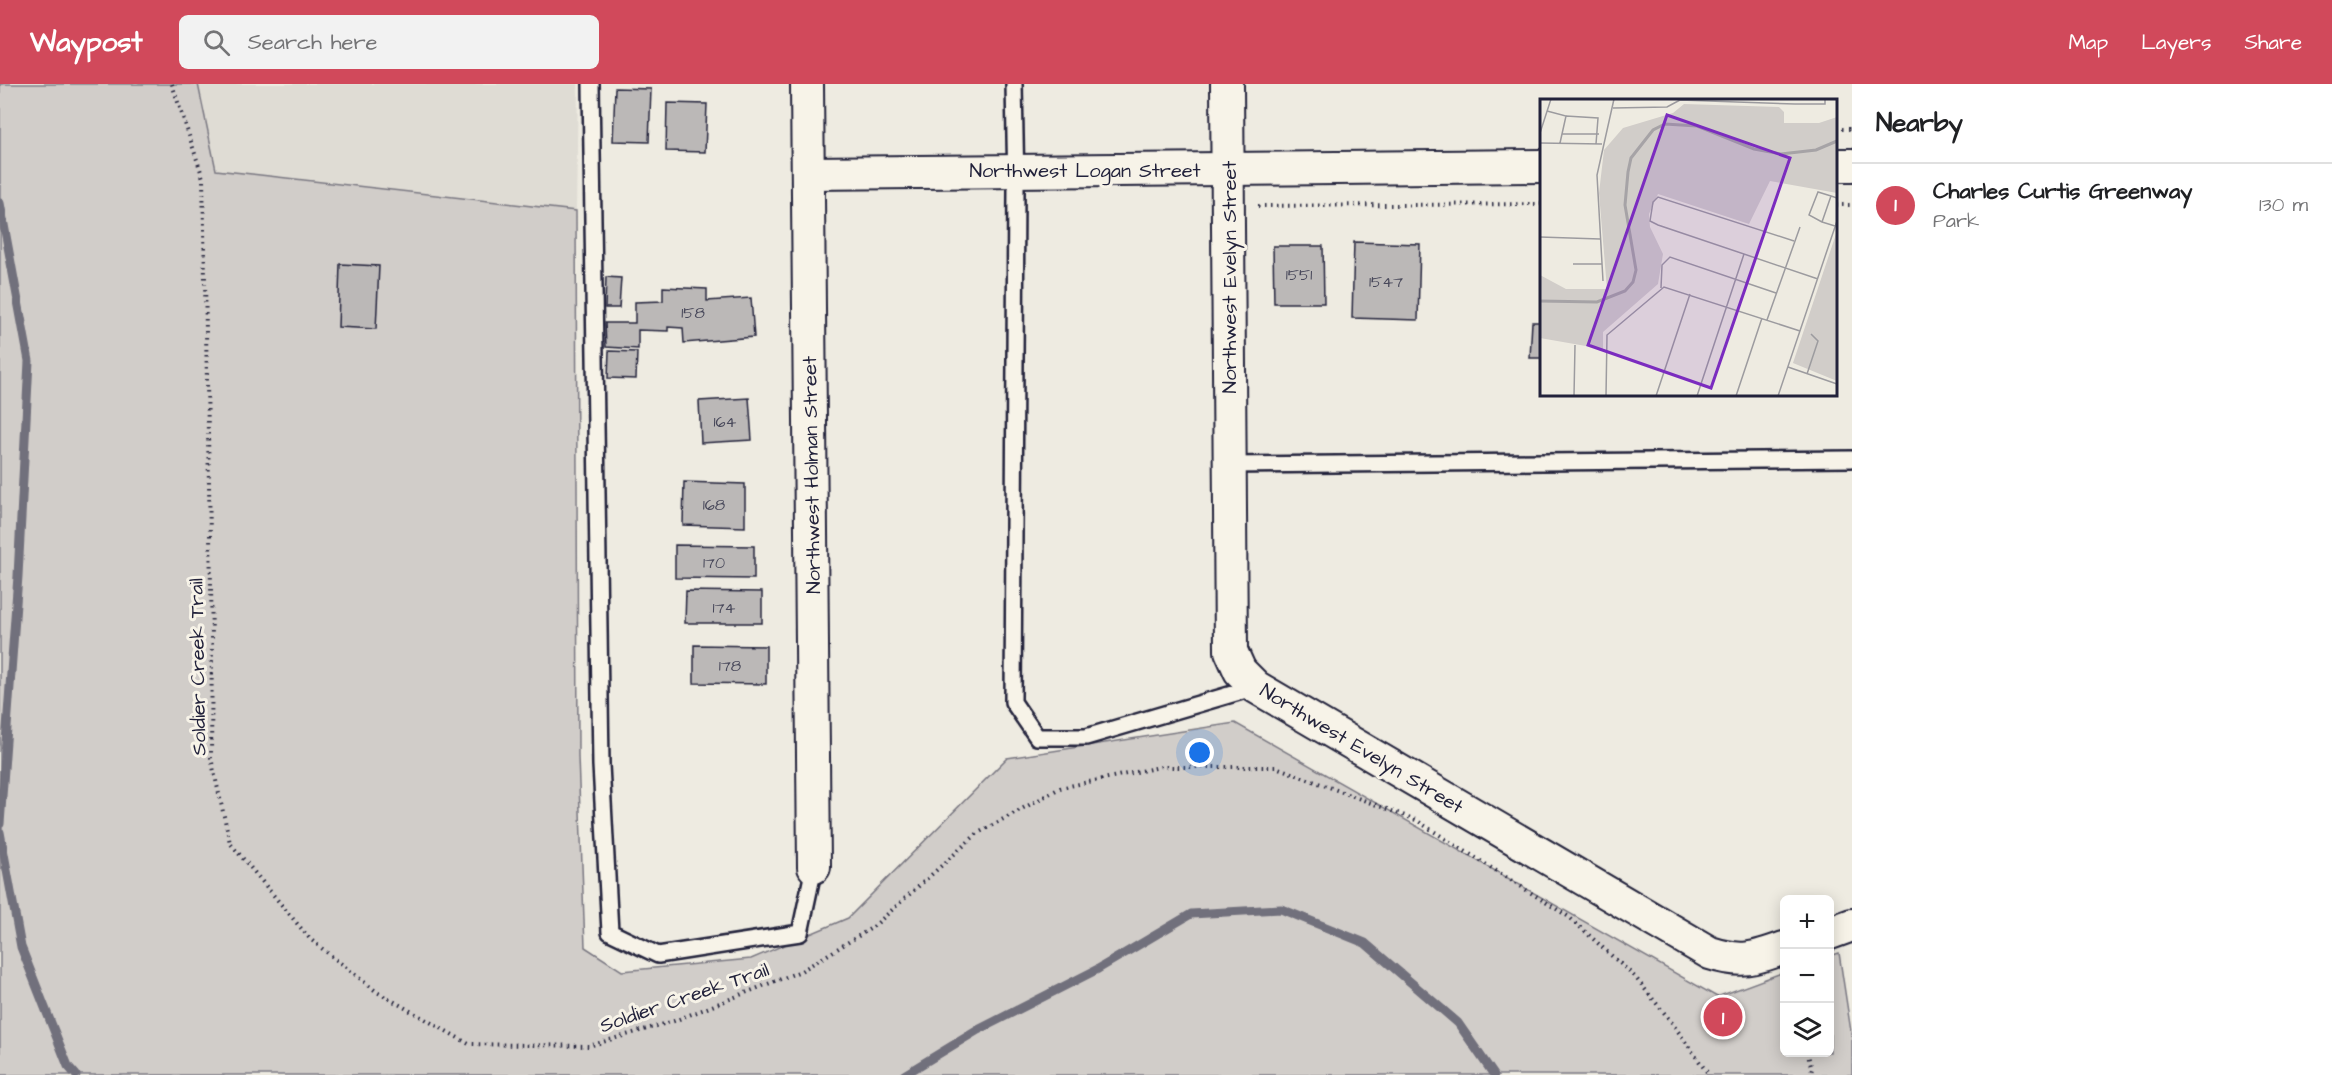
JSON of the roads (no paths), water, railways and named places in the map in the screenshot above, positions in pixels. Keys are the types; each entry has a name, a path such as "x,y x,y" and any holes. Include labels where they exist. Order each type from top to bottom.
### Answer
{"street":[{"name":"Northwest Holman Street","path":"807,84 814,867"},
{"name":"Northwest Evelyn Street","path":"1227,84 1231,651 1240,671 1256,687 1710,953 1740,960 1755,959 1782,949"},
{"name":"Northwest Logan Street","path":"808,173 1540,166"},
{"path":"1834,932 1852,925"}],"lane":[{"path":"591,84 601,765 610,932 658,955 800,933 814,867"},
{"path":"1014,84 1016,171 1013,702 1037,737 1086,737 1256,687"},
{"path":"1231,465 1852,459"}],"waterway":[{"path":"0,203 29,361 18,576 0,824"},
{"path":"0,832 21,947 68,1066 76,1075"},
{"path":"904,1075 978,1030 1098,969 1191,914 1281,909 1365,943 1458,1023 1494,1075"}],"place":[{"name":"Charles Curtis Greenway","path":"1723,1017"}]}
